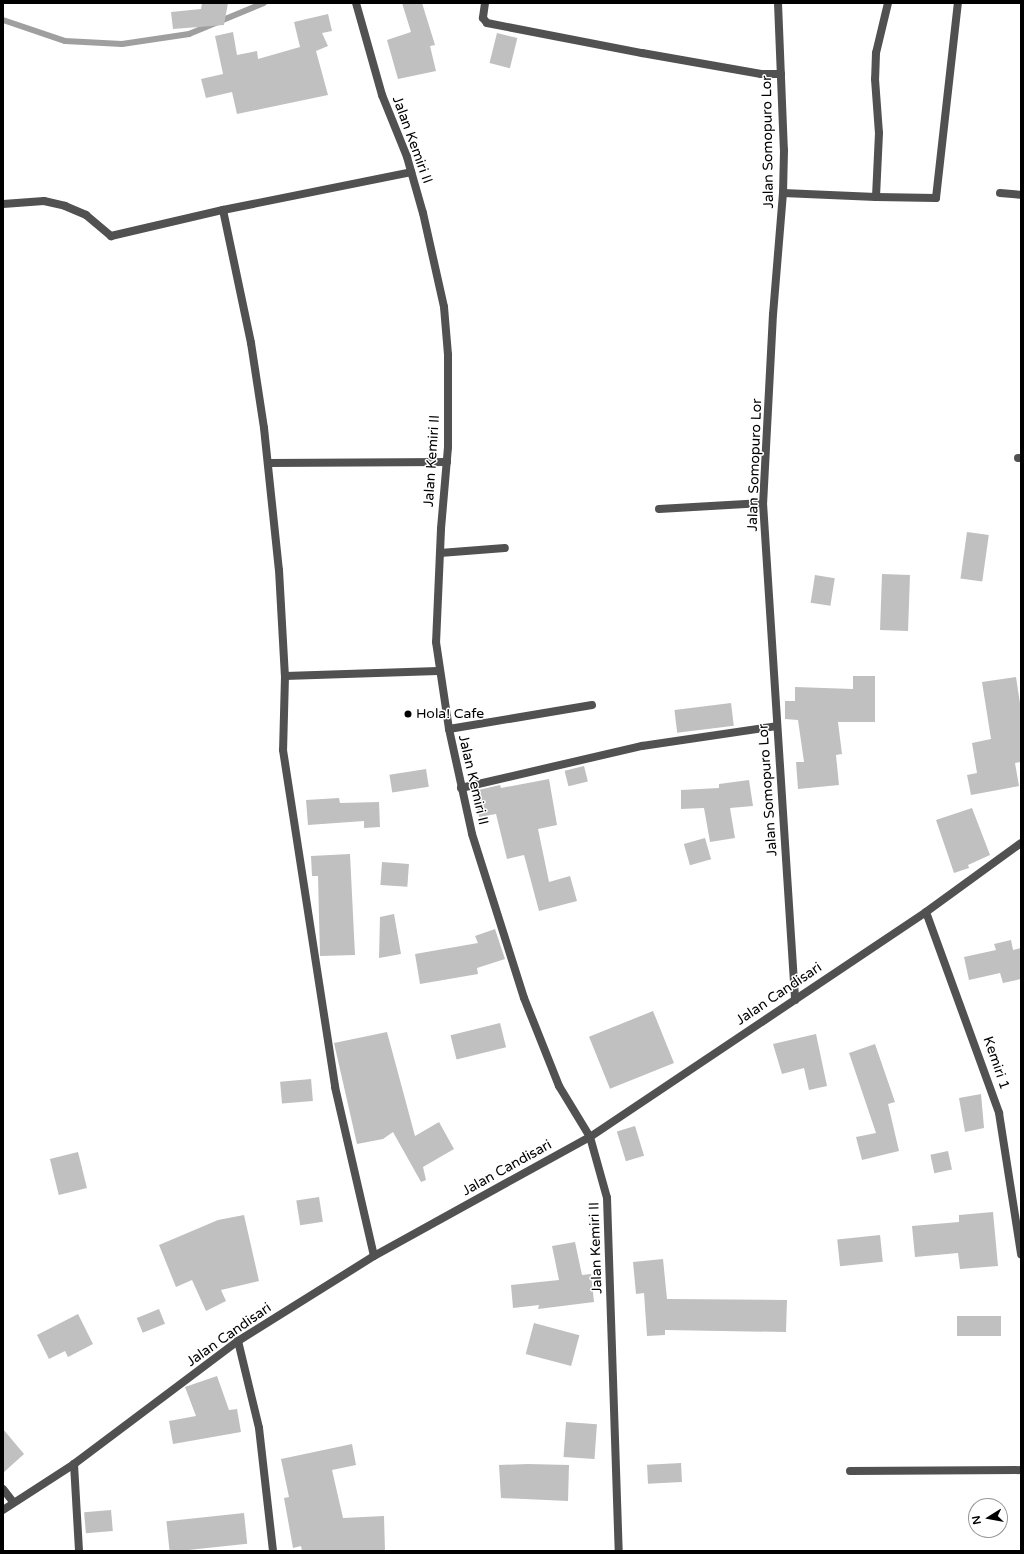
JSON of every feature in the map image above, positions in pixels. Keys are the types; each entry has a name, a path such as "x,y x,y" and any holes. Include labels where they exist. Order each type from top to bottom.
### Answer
{"street":[{"name":"Jalan Kemiri II","path":"356,3 382,95 411,172 423,213 444,307 449,402 447,462 440,553 436,642 438,671 461,788 472,834 524,998 559,1086 590,1137 607,1198 619,1551"},
{"path":"485,3 483,18 487,23 761,74 781,74"},
{"name":"Jalan Somopuro Lor","path":"778,3 783,193 773,314 764,503 795,1000"},
{"path":"876,197 879,133 875,78 876,53 888,3"},
{"path":"783,193 936,198 958,3"},
{"path":"3,204 44,201 65,206 86,216 111,236 223,210 411,172"},
{"path":"1000,193 1021,195"},
{"path":"223,210 251,343 268,463 279,570 285,676 283,750 285,765 335,1087 374,1256"},
{"path":"268,463 447,462"},
{"path":"659,509 764,503"},
{"path":"440,553 505,548"},
{"path":"285,676 438,671"},
{"path":"449,729 592,705"},
{"path":"461,788 642,746 777,726"},
{"name":"Jalan Candisari","path":"3,1510 13,1502 74,1464 238,1341 374,1256 590,1137 926,912 1021,843"},
{"name":"Kemiri 1","path":"926,912 999,1113 1021,1254"},
{"path":"238,1341 259,1428 273,1551"},
{"path":"74,1464 79,1551"},
{"path":"850,1471 1021,1470"},
{"path":"3,1489 13,1502"}],"building":[{"path":"202,3 228,3 224,25 173,29 171,12 201,9"},
{"path":"402,3 422,3 435,45 430,46 436,71 398,79 387,40 411,32"},
{"path":"328,14 332,31 322,33 328,46 316,51 328,95 237,114 232,92 206,98 201,79 223,74 215,36 233,32 237,55 257,51 258,59 300,47 294,22"},
{"path":"497,33 517,38 510,68 490,63"},
{"path":"967,532 989,535 982,582 960,579"},
{"path":"882,574 910,575 908,631 880,630"},
{"path":"815,575 835,578 830,606 811,603"},
{"path":"853,676 875,676 875,722 838,722 842,754 836,755 839,785 798,789 796,762 804,762 798,720 785,719 785,701 795,701 795,687 853,689"},
{"path":"1016,677 1021,710 1021,762 1015,763 1019,786 971,795 967,775 977,773 972,743 991,739 982,682"},
{"path":"731,703 734,726 677,733 674,710"},
{"path":"584,766 588,782 568,786 565,771"},
{"path":"426,769 429,787 392,793 389,775"},
{"path":"549,779 557,825 538,829 549,882 570,876 577,901 539,911 524,855 507,859 496,814 479,817 474,791 500,785 501,788"},
{"path":"749,780 753,806 730,808 735,838 710,842 704,808 681,809 681,790 719,788 719,784"},
{"path":"339,798 340,803 379,802 380,827 364,828 364,821 308,825 306,800"},
{"path":"972,808 990,855 968,865 969,868 954,873 936,820"},
{"path":"705,838 711,859 690,865 684,844"},
{"path":"350,854 355,955 320,956 318,876 312,876 311,856"},
{"path":"382,862 409,864 407,887 380,885"},
{"path":"394,914 401,954 379,958 380,917"},
{"path":"495,929 505,959 477,968 478,974 420,984 415,954 478,943 475,936"},
{"path":"1011,940 1013,950 1021,948 1021,979 1003,983 1000,973 969,980 964,957 996,950 994,944"},
{"path":"653,1011 674,1063 610,1089 589,1037"},
{"path":"500,1023 506,1047 457,1060 451,1035"},
{"path":"387,1032 415,1136 439,1122 454,1149 423,1167 426,1180 421,1182 393,1132 383,1139 357,1144 334,1043"},
{"path":"816,1034 827,1086 809,1090 804,1068 782,1074 773,1044"},
{"path":"875,1044 895,1102 888,1104 899,1151 862,1160 856,1137 876,1133 849,1053"},
{"path":"311,1079 313,1101 282,1104 280,1082"},
{"path":"981,1094 984,1128 965,1132 959,1098"},
{"path":"635,1126 644,1156 626,1161 617,1132"},
{"path":"948,1151 952,1170 934,1173 930,1155"},
{"path":"78,1152 87,1188 59,1195 50,1159"},
{"path":"319,1197 323,1222 300,1225 296,1201"},
{"path":"993,1212 998,1266 960,1269 958,1253 915,1257 912,1226 959,1222 959,1215"},
{"path":"244,1215 259,1281 221,1290 226,1301 206,1311 192,1280 176,1287 159,1245 218,1220"},
{"path":"880,1235 883,1262 840,1266 837,1239"},
{"path":"575,1242 582,1275 591,1274 594,1302 538,1309 539,1305 513,1308 511,1285 559,1280 552,1246"},
{"path":"663,1259 667,1299 787,1300 786,1332 665,1330 665,1335 647,1336 644,1293 636,1294 633,1262"},
{"path":"159,1309 165,1324 143,1333 137,1318"},
{"path":"78,1314 93,1344 68,1357 65,1351 49,1359 37,1335"},
{"path":"957,1316 1001,1316 1001,1336 957,1336"},
{"path":"534,1323 579,1335 571,1366 526,1354"},
{"path":"217,1376 229,1410 237,1409 241,1432 173,1444 169,1421 196,1416 185,1387"},
{"path":"566,1422 597,1424 594,1459 564,1457"},
{"path":"3,1429 24,1454 3,1473"},
{"path":"352,1444 356,1465 332,1470 343,1518 384,1516 385,1551 302,1551 301,1546 293,1548 284,1498 289,1497 281,1459"},
{"path":"681,1463 682,1482 648,1484 647,1465"},
{"path":"499,1465 569,1465 568,1501 501,1498"},
{"path":"111,1510 113,1531 86,1533 84,1512"},
{"path":"244,1513 247,1544 170,1551 166,1521"}],"waterway":[{"path":"3,20 65,41 122,44 189,34 264,3"}],"place":[{"name":"Hola! Cafe","path":"408,714"}]}
